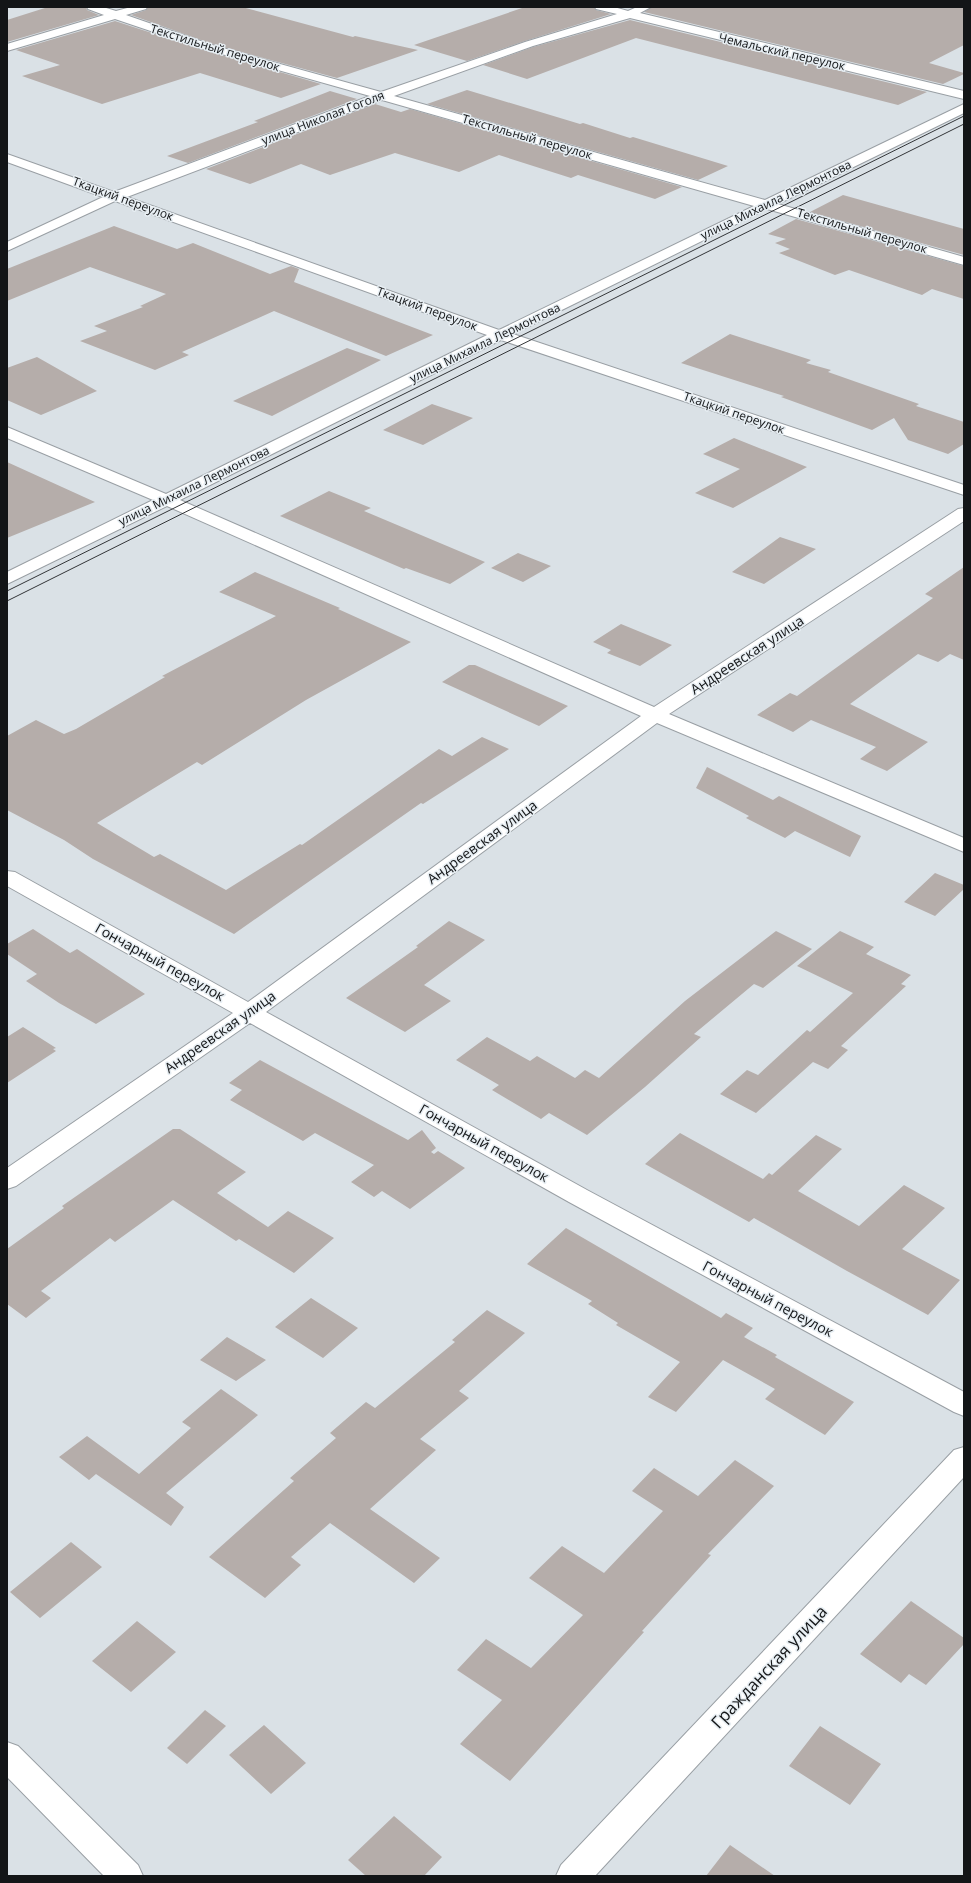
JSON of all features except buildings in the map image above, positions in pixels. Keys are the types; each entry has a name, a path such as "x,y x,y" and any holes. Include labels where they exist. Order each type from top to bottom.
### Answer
{"street":[{"name":"Текстильный переулок","path":"92,7 208,47 964,261"},
{"path":"7,48 142,7"},
{"name":"Чемальский переулок","path":"600,7 627,15 964,95"},
{"name":"улица Николая Гоголя","path":"7,247 116,196 382,96 529,44 627,15 646,7"},
{"name":"улица Михаила Лермонтова","path":"7,579 500,335 964,108"},
{"name":"Ткацкий переулок","path":"7,158 500,335 964,490"},
{"path":"7,432 166,500 655,715 964,846"},
{"name":"Андреевская улица","path":"7,1180 250,1012 655,715 964,513"},
{"name":"Гончарный переулок","path":"7,877 578,1196 964,1406"},
{"name":"Гражданская улица","path":"573,1876 964,1458"},
{"path":"7,1756 126,1876"}],"tram line":[{"path":"7,591 964,116"},
{"path":"7,601 964,124"}]}
